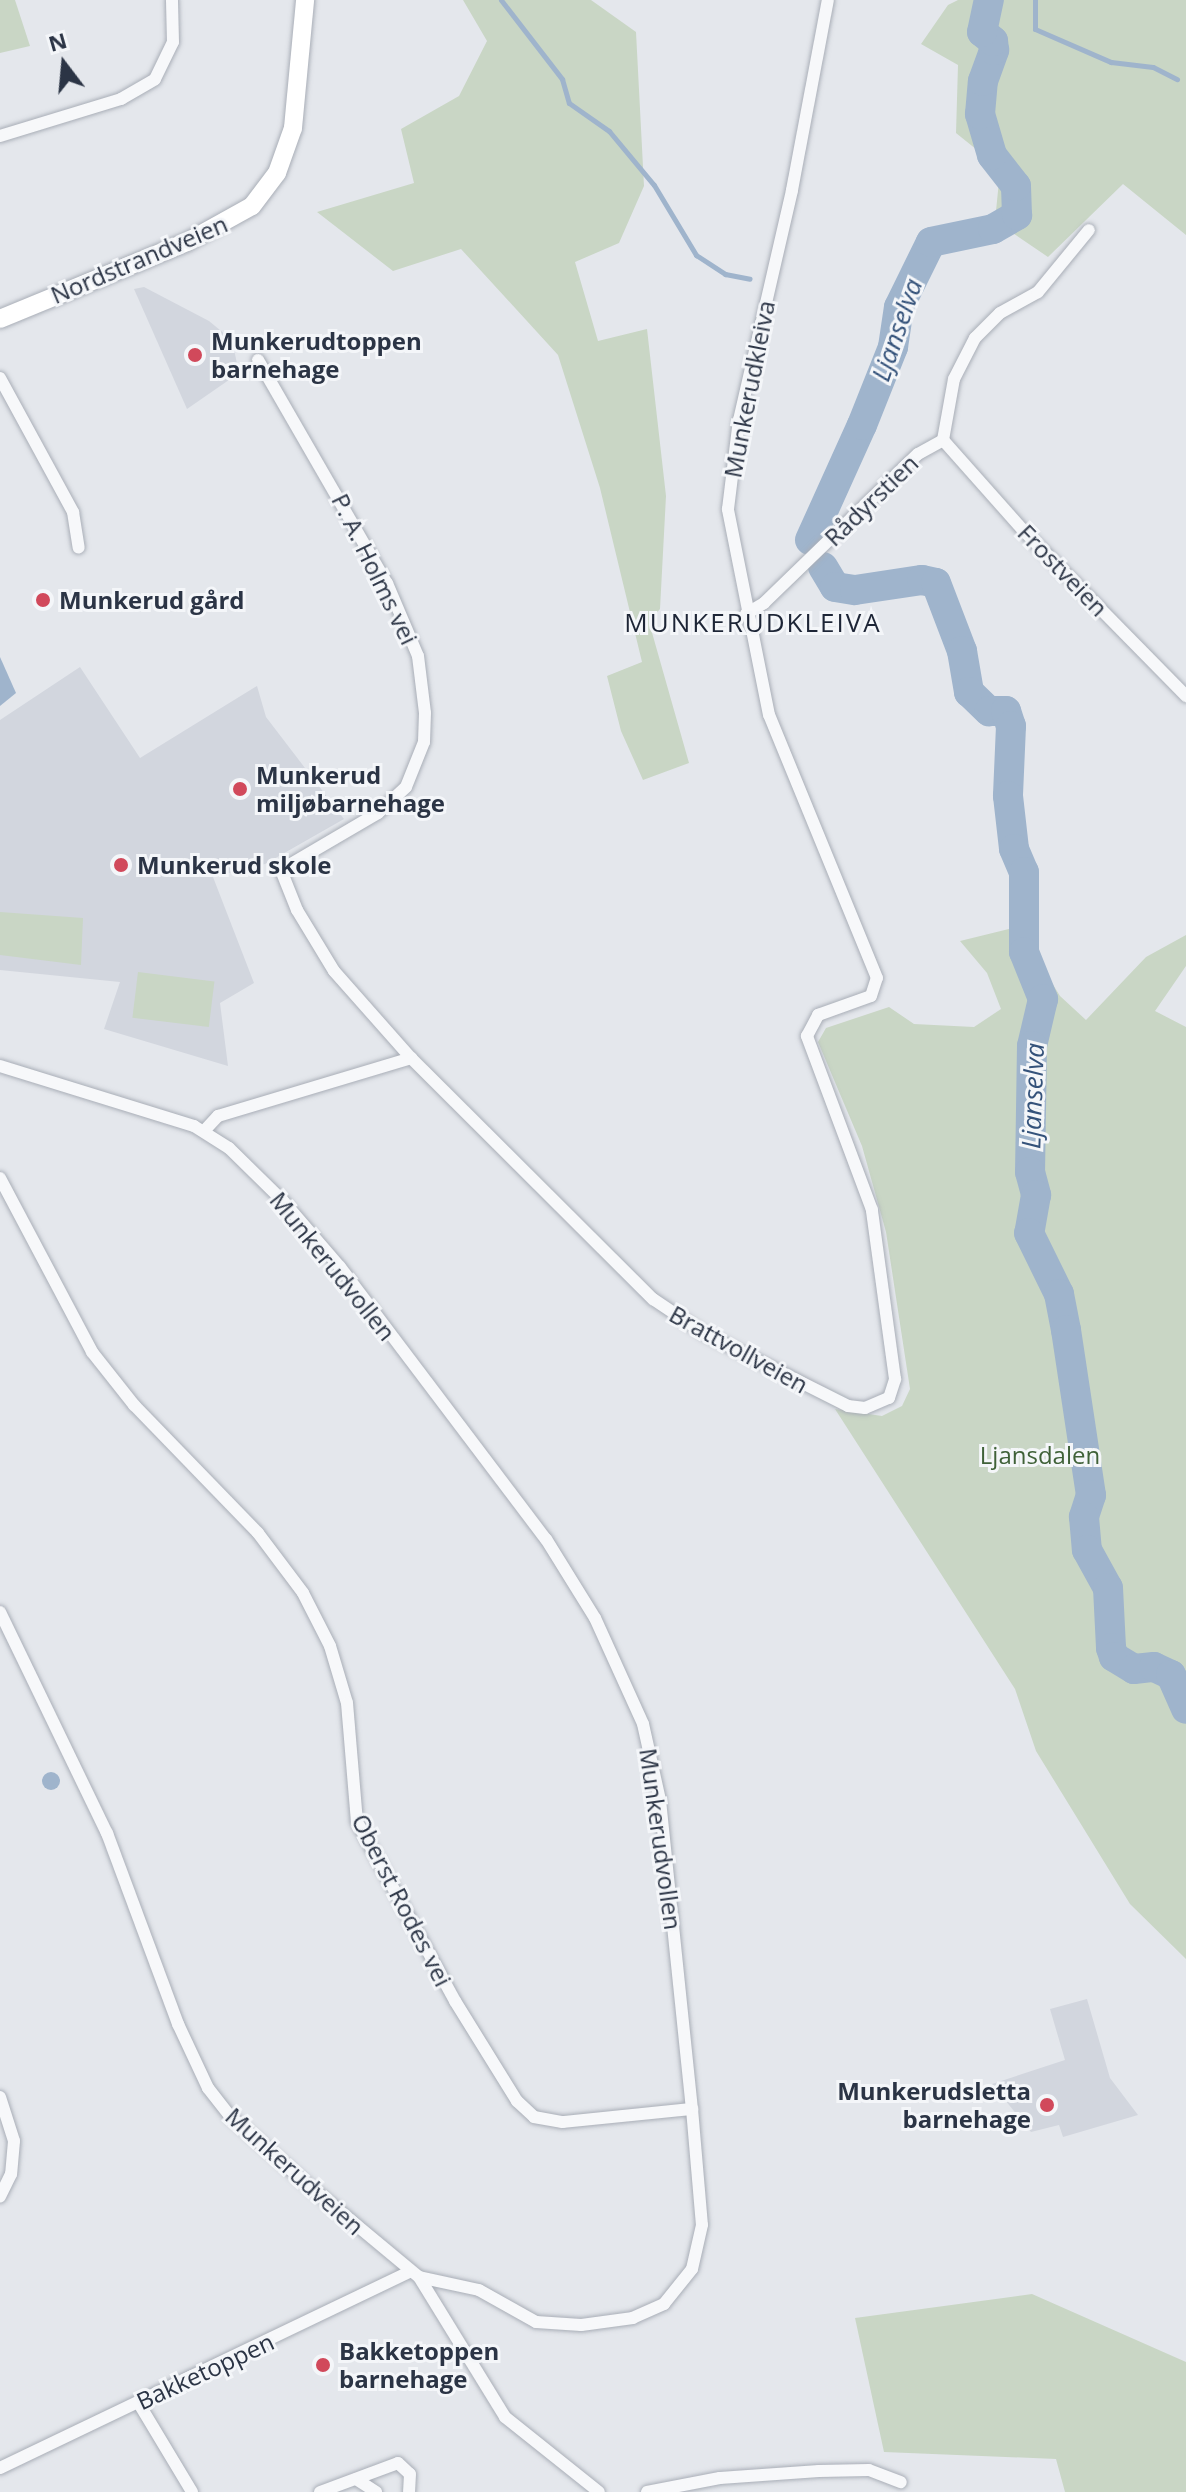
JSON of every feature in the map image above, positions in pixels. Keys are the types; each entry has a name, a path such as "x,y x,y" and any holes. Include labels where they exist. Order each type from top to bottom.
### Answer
{"main road":[{"name":"Nordstrandveien","path":"0,319 187,242 252,206 277,173 293,128 305,0"}],"street":[{"path":"0,136 121,99 155,79 173,42 172,0"},
{"name":"Munkerudkleiva","path":"828,0 731,465 728,509 746,614 785,762 875,970 871,996"},
{"name":"Rådyrstien","path":"746,614 764,603 918,454 943,440 958,369 975,338 1000,313 1038,292 1089,230"},
{"name":"P. A. Holms vei","path":"258,360 387,583 418,656 425,713 424,742 406,787 378,813 281,870"},
{"path":"0,378 73,512 79,548"},
{"name":"Frostveien","path":"943,440 1023,530 1186,696"},
{"name":"Brattvollveien","path":"281,870 285,889 334,971 411,1058 653,1299 775,1373 848,1406 865,1408 889,1398 895,1379 872,1210 807,1036 818,1015 871,996"},
{"path":"204,1131 218,1116 411,1058"},
{"name":"Munkerudvollen","path":"0,1066 115,1098 204,1131 283,1201 340,1267 546,1539 595,1618 652,1751 692,2109 701,2240 686,2282 664,2304 607,2324 536,2322 479,2290 414,2275"},
{"name":"Oberst Rodes vei","path":"0,1178 92,1352 134,1405 258,1533 303,1593 330,1646 347,1703 349,1771 357,1822 455,2001 517,2101 534,2117 563,2122 692,2109"},
{"name":"Munkerudveien","path":"0,1612 107,1833 178,2024 208,2088 231,2117 414,2275 505,2417 599,2492"},
{"path":"0,2097 14,2141 11,2174 0,2197"},
{"name":"Bakketoppen","path":"0,2468 414,2275"},
{"path":"138,2402 192,2492"},
{"path":"320,2492 398,2463 410,2474 409,2492"},
{"path":"647,2492 720,2478 819,2471 869,2470 901,2482"},
{"path":"356,2479 376,2492"}],"shaded area":[{"path":"144,287 209,321 232,340 239,373 187,409 134,289"},
{"name":"Munkerud skole","path":"80,667 140,758 257,686 266,717 344,819 265,864 213,877 254,983 220,1003 228,1066 104,1029 120,982 0,970 0,720"},
{"path":"1087,1999 1110,2078 1138,2115 1063,2137 1059,2125 1031,2132 992,2084 1065,2060 1050,2009"}],"green space":[{"path":"0,0 15,0 30,46 0,53"},
{"path":"463,0 591,0 636,32 644,186 619,243 575,262 598,341 647,329 666,496 660,609 649,622 689,763 643,780 621,731 607,676 642,662 600,488 558,355 461,249 393,271 317,212 414,183 401,129 459,96 487,41"},
{"path":"958,0 1186,0 1186,235 1123,184 1048,257 995,221 999,181 987,158 956,133 958,65 921,44 948,5"},
{"path":"0,912 83,918 81,965 0,955"},
{"name":"Ljansdalen","path":"1037,922 1036,949 1044,970 1060,996 1086,1020 1146,957 1186,935 1186,966 1155,1011 1186,1027 1186,1959 1130,1904 1036,1751 1015,1689 835,1409 882,1416 902,1406 910,1389 886,1232 862,1146 818,1042 826,1028 889,1007 914,1024 974,1027 1001,1009 987,973 960,941"},
{"path":"138,972 214,981 209,1027 132,1018"},
{"path":"1032,2294 1186,2362 1186,2492 1065,2492 1056,2459 884,2452 855,2318"}],"water":[{"path":"0,657 16,693 0,706"},
{"path":"51,1772 60,1781 51,1790 42,1781"}],"waterway":[{"path":"501,0 562,79 569,103 609,131 654,185 696,255 725,274 750,279"},
{"name":"Ljanselva","path":"810,540 893,347 899,307 931,242 993,229 1017,215 1016,186 992,155 980,114 983,81 994,50 993,41 982,32 989,0"},
{"path":"1035,0 1035,29 1111,62 1153,67 1177,79"},
{"name":"Ljanselva","path":"823,567 835,587 855,590 922,580 936,583 962,651 969,692 989,711 1006,711 1011,726 1008,796 1014,849 1024,872 1024,952 1043,999 1032,1046 1030,1172 1036,1195 1029,1233 1059,1294 1091,1495 1084,1517 1087,1550 1108,1588 1111,1648 1114,1657 1134,1669 1154,1667 1171,1675 1186,1709"}],"place":[{"name":"Munkerudtoppen barnehage","path":"195,355"},
{"name":"Munkerud gård","path":"43,600"},
{"name":"Munkerud miljøbarnehage","path":"240,789"},
{"name":"Munkerud skole","path":"121,865"},
{"name":"Munkerudsletta barnehage","path":"1047,2105"},
{"name":"Bakketoppen barnehage","path":"323,2365"}],"district":[{"name":"MUNKERUDKLEIVA","path":"753,623"}]}
